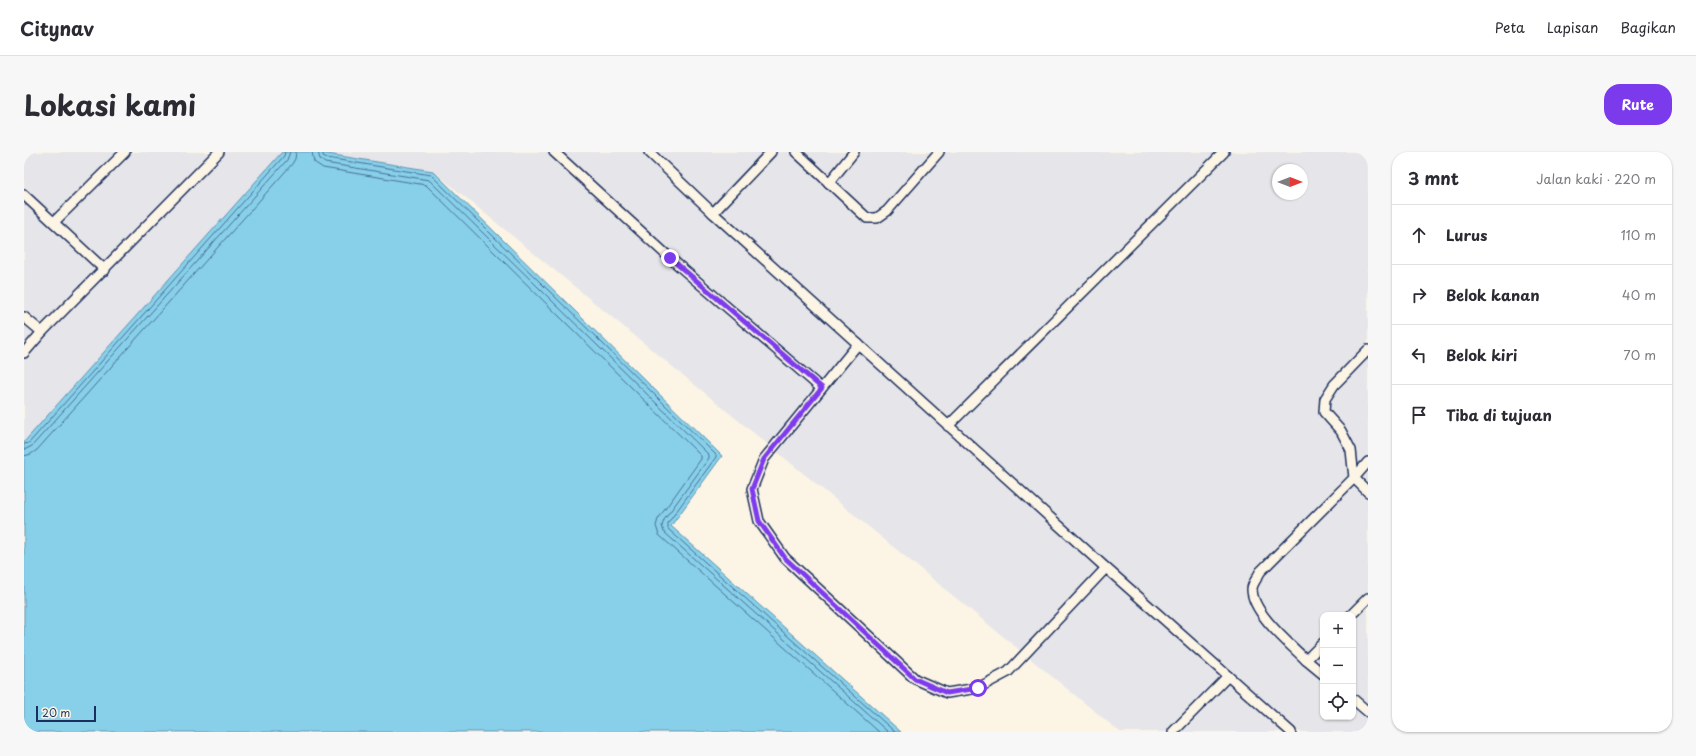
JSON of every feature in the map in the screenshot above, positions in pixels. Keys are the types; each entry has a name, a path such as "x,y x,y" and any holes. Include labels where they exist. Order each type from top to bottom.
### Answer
{"lane":[{"path":"54,222 125,152"},
{"path":"24,353 42,332 105,270 219,152"},
{"path":"554,152 670,258 822,388"},
{"path":"649,152 713,213 948,426 1291,732"},
{"path":"713,213 771,152"},
{"path":"796,152 867,218 877,218 887,211 939,152"},
{"path":"829,183 854,152"},
{"path":"948,426 1224,152"},
{"path":"24,195 105,270"},
{"path":"24,317 42,332"},
{"path":"858,344 764,459 752,489 759,521 785,558 915,679 947,693 978,688 1008,672 1106,568"},
{"path":"1368,350 1334,386 1325,399 1324,412 1341,431 1351,450 1354,478 1368,492"},
{"path":"1320,672 1306,660 1261,612 1254,601 1252,587 1260,572 1354,478 1368,462"},
{"path":"1354,612 1368,598"},
{"path":"1306,660 1320,646"},
{"path":"1172,732 1228,676"},
{"path":"1356,702 1368,712"}],"shaded area":[{"path":"24,152 282,152 24,442"},
{"path":"315,152 1368,152 1368,732 1120,732 433,171"}],"water":[{"path":"282,152 315,152 433,171 722,456 671,526 901,732 24,732 24,442"}],"route":[{"path":"670,258 822,388 764,459 752,489 759,521 785,558 915,679 947,693 978,688"}]}
